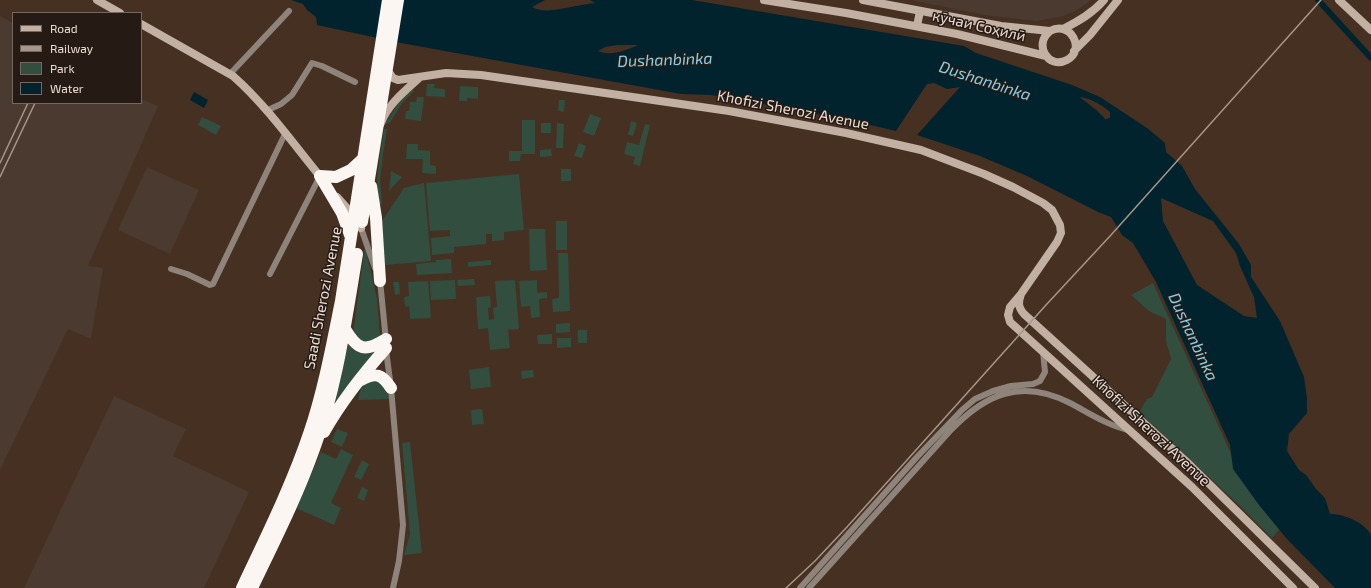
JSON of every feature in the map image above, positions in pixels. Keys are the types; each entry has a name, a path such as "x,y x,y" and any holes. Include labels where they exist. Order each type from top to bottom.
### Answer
{"highway":[{"name":"Saadi Sherozi Avenue","path":"242,588 285,495 310,433 320,397 331,349 364,158 372,132 386,68 388,0"},
{"name":"Saadi Sherozi Avenue","path":"252,588 295,498 314,448 331,392 345,329 370,176 372,132 386,44 398,0"},
{"path":"320,176 336,177 351,170 364,158"},
{"path":"320,176 342,213 351,238"},
{"path":"370,176 375,208 380,281"},
{"path":"345,329 350,339 361,347 367,348 386,343"},
{"path":"314,448 329,424 386,343"},
{"path":"360,380 371,374 378,375 386,380 391,388"}],"main road":[{"path":"97,0 118,12"},
{"name":"кӯчаи Соҳилӣ","path":"764,0 957,34 1046,56 1054,61 1061,62 1071,57 1074,51 1118,0"},
{"name":"кӯчаи Соҳилӣ","path":"863,0 1001,26 1050,31 1063,29 1086,16 1098,8 1104,0"},
{"path":"1339,0 1367,23 1371,30"},
{"path":"917,26 920,11"},
{"path":"142,25 230,74 244,86 354,216 361,228"},
{"path":"1063,29 1070,32 1074,38 1076,44 1074,51"},
{"name":"кӯчаи Соҳилӣ","path":"1046,56 1042,42 1050,31"},
{"name":"Khofizi Sherozi Avenue","path":"386,68 393,78 398,80 419,78 431,74 462,73 729,111 846,133 921,150 1013,187 1043,203 1052,210 1058,218 1060,225 1058,242 1010,307 1008,312 1009,320 1192,487 1293,588"},
{"path":"372,132 395,101 419,78"},
{"name":"Khofizi Sherozi Avenue","path":"1021,294 1018,303 1024,314 1206,481 1315,588"},
{"path":"1131,431 1142,421"}],"street":[{"path":"230,74 288,12"},
{"path":"266,111 281,104 292,95 312,63 322,66 355,82"},
{"path":"171,270 187,274 210,285 214,284 285,134"},
{"path":"270,274 320,176"},
{"path":"361,228 380,281 391,388 403,525 399,561 393,588"},
{"path":"809,588 953,418 975,399 997,389 1033,384 1040,381 1045,372 1044,352"},
{"path":"917,462 975,407 988,400 1011,392 1025,391 1060,399 1113,426 1131,431"},
{"path":"800,588 860,526"}],"shaded area":[{"path":"911,0 1091,0 1077,10 1063,16 1037,21 984,15"},
{"path":"0,16 12,22 12,104 142,104 142,99 158,106 88,266 103,268 91,339 68,329 0,470"},
{"path":"147,167 199,190 170,254 118,230"},
{"path":"114,396 186,429 173,456 249,492 204,588 24,588"}],"green space":[{"path":"427,84 435,84 434,88 445,89 445,97 426,96"},
{"path":"460,86 478,87 478,99 467,98 467,101 459,101"},
{"path":"413,89 414,91 403,102 389,124 386,123 400,100"},
{"path":"417,97 424,97 421,121 405,119 406,111 409,111 410,102 416,102"},
{"path":"559,100 565,100 564,112 558,111"},
{"path":"590,114 601,118 594,136 583,132"},
{"path":"202,117 221,126 216,135 198,125"},
{"path":"522,120 535,120 535,154 521,154 520,161 509,161 509,151 522,151"},
{"path":"631,121 637,123 633,136 628,135"},
{"path":"541,123 551,123 551,133 541,133"},
{"path":"557,123 564,124 563,148 556,148"},
{"path":"645,124 650,125 640,166 633,164 635,157 624,154 627,142 639,145"},
{"path":"384,129 387,129 380,180 382,204 379,205 377,180"},
{"path":"579,143 586,146 582,158 574,156"},
{"path":"407,144 418,144 418,150 430,151 430,165 436,166 436,174 422,173 423,159 406,159"},
{"path":"551,149 552,156 540,157 540,150"},
{"path":"561,169 571,169 571,181 561,181"},
{"path":"391,171 402,177 389,191"},
{"path":"519,174 524,230 504,232 504,240 492,241 492,234 486,234 486,244 454,247 454,253 432,255 431,238 450,236 450,230 430,231 426,183"},
{"path":"424,183 431,261 385,265 382,221 404,188"},
{"path":"556,221 567,221 567,250 556,250"},
{"path":"529,229 545,229 547,270 530,271"},
{"path":"365,246 377,299 380,337 367,345 353,334"},
{"path":"558,253 568,253 570,311 553,312 552,299 559,298"},
{"path":"451,259 452,273 417,275 416,264"},
{"path":"491,260 491,265 468,267 468,262"},
{"path":"474,279 475,285 458,286 457,280"},
{"path":"455,280 456,299 431,300 430,281"},
{"path":"515,280 519,329 508,330 510,348 490,350 488,328 478,329 476,297 490,296 491,307 488,308 489,320 494,319 493,308 497,307 495,281"},
{"path":"537,280 537,293 547,292 547,298 539,299 540,317 531,318 530,306 521,307 519,281"},
{"path":"428,281 431,318 410,319 409,306 405,307 404,297 409,296 408,282"},
{"path":"393,282 399,282 400,294 395,295"},
{"path":"1153,283 1239,471 1282,526 1272,538 1238,504 1139,412 1147,399 1152,397 1171,359 1166,341 1166,319 1149,311 1131,295"},
{"path":"570,323 570,332 556,333 556,324"},
{"path":"578,330 587,330 587,343 578,343"},
{"path":"552,334 552,344 538,344 537,335"},
{"path":"557,338 571,338 571,347 557,348"},
{"path":"348,345 363,353 370,353 379,349 330,415"},
{"path":"489,367 491,387 471,389 469,370"},
{"path":"533,370 534,377 522,379 521,371"},
{"path":"377,378 388,391 389,399 358,400 363,385"},
{"path":"482,409 484,424 472,425 471,410"},
{"path":"337,429 348,433 342,447 331,442"},
{"path":"410,442 422,553 404,555 410,534 402,443"},
{"path":"341,449 353,455 331,503 341,508 334,525 296,508 321,452 336,459"},
{"path":"362,460 369,464 361,480 354,477"},
{"path":"362,487 368,490 364,501 357,498"}],"water":[{"name":"Dushanbinka","path":"291,0 545,0 532,7 541,10 557,10 595,3 590,0 692,0 964,46 976,53 1072,85 1100,97 1147,128 1165,143 1166,152 1182,166 1195,189 1239,244 1251,265 1251,277 1280,321 1304,377 1307,398 1307,413 1289,434 1287,451 1299,470 1306,475 1316,489 1325,498 1330,514 1347,517 1364,526 1368,530 1371,535 1371,588 1335,588 1287,539 1259,505 1233,469 1230,445 1156,282 1133,243 1122,235 1111,217 1098,212 1027,176 980,156 917,135 960,87 947,89 934,83 927,84 896,131 844,119 730,98 711,95 681,94 401,43 317,25 316,17 307,10 303,4","holes":["617,45 638,45 624,51 613,53 603,53 598,51 605,47","1080,97 1092,100 1103,107 1110,112 1110,118 1105,119 1097,110","1161,198 1213,221 1236,253 1240,266 1254,297 1257,318 1244,316 1197,285 1163,221"]},
{"path":"194,92 208,100 204,108 190,100"}],"waterway":[{"path":"1318,0 1371,58"}],"railway":[{"path":"786,588 815,561 847,527 1321,0"},
{"path":"0,163 28,104"},
{"path":"0,177 35,104"}]}
